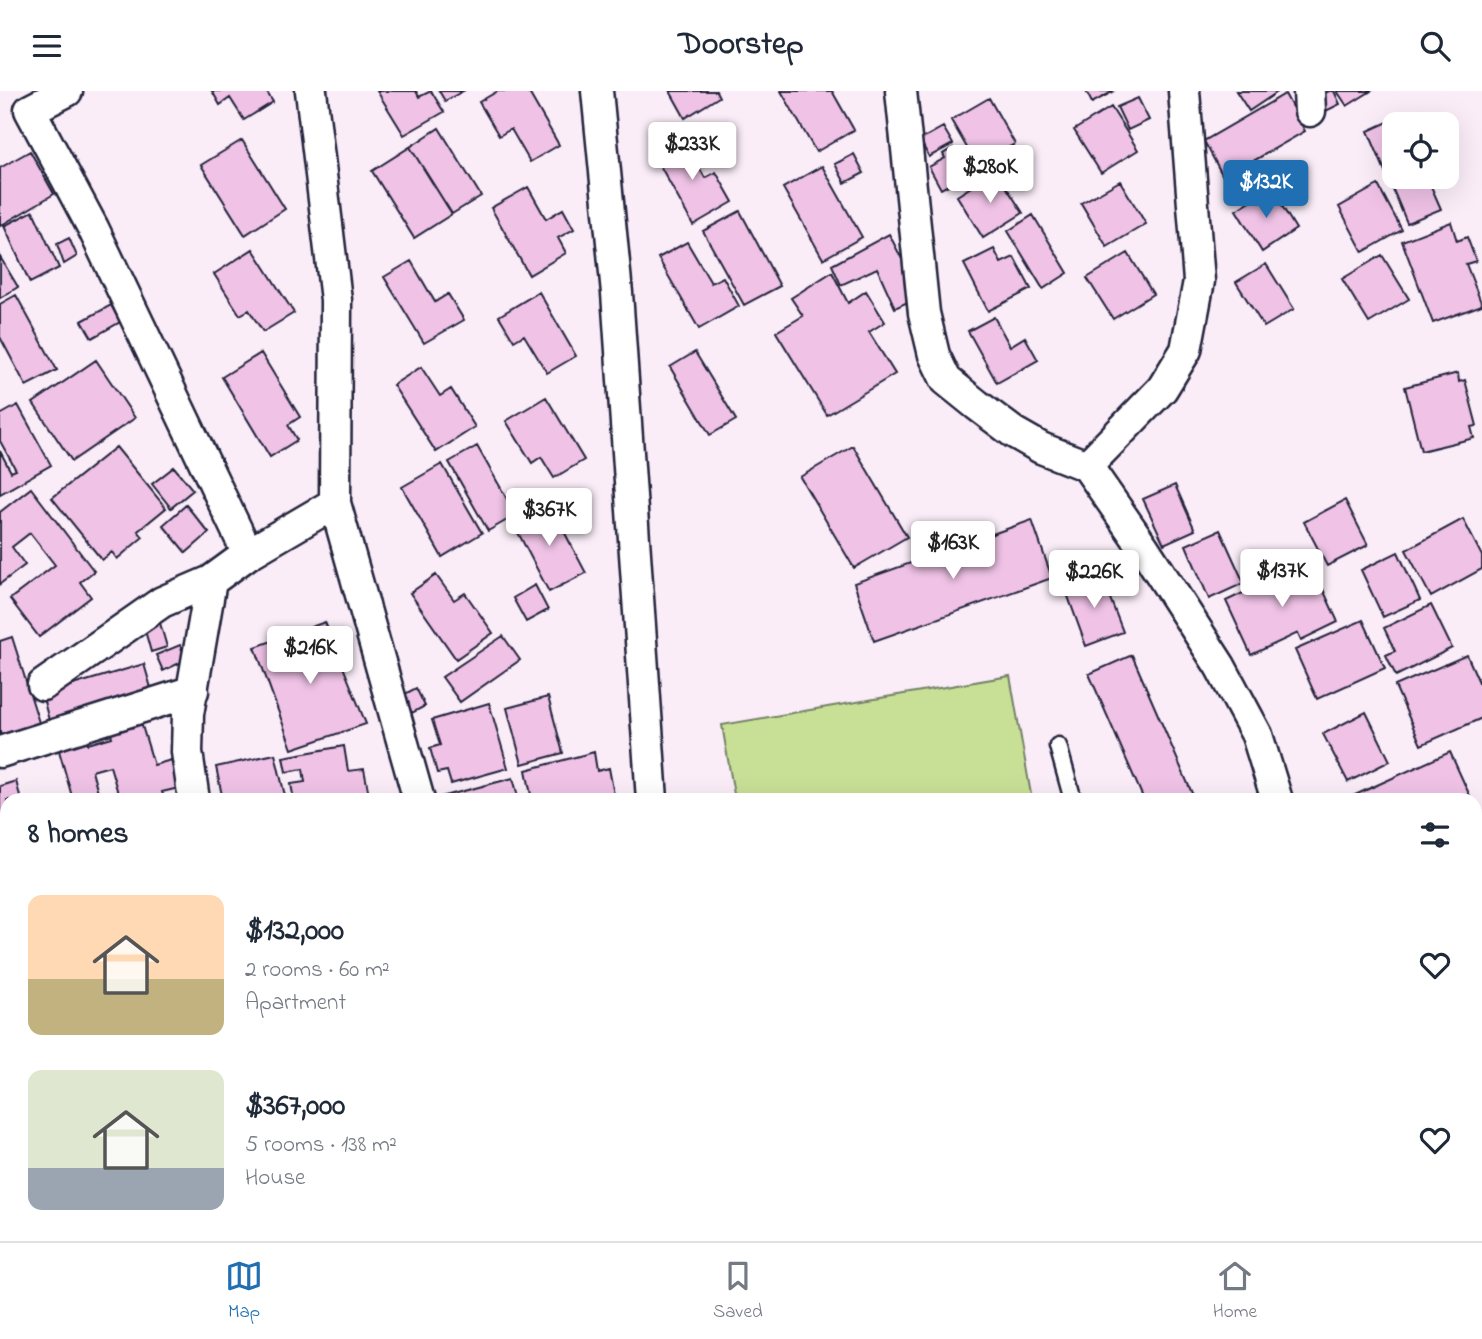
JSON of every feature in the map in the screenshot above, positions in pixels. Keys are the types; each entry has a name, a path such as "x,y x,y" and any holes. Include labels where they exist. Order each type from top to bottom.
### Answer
{"street":[{"path":"67,91 30,110 98,240 248,554"},
{"path":"311,91 336,300 335,503 417,793"},
{"path":"597,91 617,293 652,793"},
{"path":"901,91 924,313 934,355 946,380 977,405 1041,448 1087,466 1220,666 1257,735 1275,793"},
{"path":"1087,466 1162,389 1186,350 1199,281 1184,91"},
{"path":"43,685 162,602 211,580 248,554 335,503"},
{"path":"193,793 187,752 188,714 211,580"},
{"path":"0,752 193,691"}],"lane":[{"path":"1058,746 1071,793"}],"green space":[{"path":"1010,676 1031,793 734,793 722,725"}],"building":[{"path":"212,91 266,91 273,102 244,120 230,98 220,105"},
{"path":"377,91 416,91 419,97 431,91 444,112 404,135"},
{"path":"439,91 463,91 445,101"},
{"path":"498,91 528,91 559,145 530,162 511,129 499,136 479,102"},
{"path":"670,91 716,91 719,97 685,118"},
{"path":"781,91 832,91 854,130 816,152"},
{"path":"1086,91 1114,91 1092,103"},
{"path":"1236,91 1279,91 1249,111"},
{"path":"1334,91 1340,104 1326,111 1319,96"},
{"path":"1337,91 1371,91 1347,106"},
{"path":"1285,94 1305,131 1224,178 1204,141"},
{"path":"989,98 1015,144 977,165 951,120"},
{"path":"1138,98 1149,120 1128,130 1117,107"},
{"path":"1111,107 1138,150 1101,173 1074,130"},
{"path":"1382,125 1382,164 1368,131"},
{"path":"943,127 953,144 929,157 920,140"},
{"path":"439,128 481,196 452,214 410,147"},
{"path":"682,137 705,178 716,172 733,202 693,225 653,153"},
{"path":"242,140 285,209 245,235 201,165"},
{"path":"410,147 452,214 414,238 372,171"},
{"path":"953,148 967,175 941,189 929,167 945,158 943,154"},
{"path":"30,151 54,194 0,226 0,168"},
{"path":"854,154 864,173 845,183 835,164"},
{"path":"822,166 862,237 823,259 783,188"},
{"path":"996,171 1023,213 983,238 957,196"},
{"path":"1120,181 1146,224 1107,247 1081,203"},
{"path":"1378,185 1402,230 1363,252 1339,207"},
{"path":"528,187 546,219 563,209 574,229 558,238 566,253 529,275 491,208"},
{"path":"1271,188 1296,229 1262,252 1236,210"},
{"path":"1393,189 1432,189 1441,209 1407,223"},
{"path":"33,211 59,268 30,283 4,226"},
{"path":"740,211 780,286 744,305 703,231"},
{"path":"1033,215 1068,273 1043,289 1008,231"},
{"path":"1451,222 1457,241 1467,237 1476,261 1466,264 1482,305 1433,323 1402,241"},
{"path":"889,234 903,261 910,301 895,308 877,268 841,285 832,265"},
{"path":"69,238 77,256 64,264 57,244"},
{"path":"687,242 711,283 723,277 739,306 699,329 658,258"},
{"path":"253,249 294,313 263,332 249,310 240,315 214,274"},
{"path":"994,249 1001,263 1014,257 1031,289 988,311 964,264"},
{"path":"1128,253 1153,294 1113,319 1087,278"},
{"path":"1382,255 1409,299 1369,323 1342,279"},
{"path":"0,257 18,287 0,298"},
{"path":"411,261 435,302 448,294 464,320 424,343 384,277"},
{"path":"1266,264 1294,309 1264,327 1236,282"},
{"path":"832,272 848,303 866,291 885,322 869,332 895,374 827,415 776,332 803,316 791,298"},
{"path":"539,292 576,356 547,373 524,335 514,341 499,316"},
{"path":"16,295 57,370 26,386 0,337 0,304"},
{"path":"111,305 120,322 92,338 82,321"},
{"path":"994,317 1010,346 1025,337 1038,360 997,383 968,331"},
{"path":"695,352 736,420 710,435 670,367"},
{"path":"261,353 300,417 288,425 297,440 270,457 222,377"},
{"path":"96,360 135,418 72,461 33,403"},
{"path":"421,367 440,396 451,389 475,427 436,452 393,385"},
{"path":"1458,373 1459,382 1465,380 1477,426 1471,427 1474,438 1421,451 1405,387"},
{"path":"546,397 584,460 554,478 541,457 532,463 506,421"},
{"path":"18,405 51,465 0,494 0,451 11,472 16,470 0,441 0,415"},
{"path":"477,446 516,515 488,531 449,462"},
{"path":"853,446 907,537 854,568 800,477"},
{"path":"116,447 166,508 138,531 143,537 117,559 112,552 102,560 52,498"},
{"path":"442,464 482,533 442,557 402,487"},
{"path":"174,467 193,490 171,508 152,484"},
{"path":"1175,485 1195,530 1164,544 1143,499"},
{"path":"31,488 94,571 80,582 91,597 39,637 10,599 55,565 30,533 12,547 25,565 0,584 0,512"},
{"path":"1345,500 1368,545 1327,566 1304,522"},
{"path":"549,503 586,573 549,592 513,523"},
{"path":"186,505 209,533 186,553 163,525"},
{"path":"1463,519 1482,556 1482,569 1431,597 1406,550"},
{"path":"1032,520 1052,578 874,641 854,583"},
{"path":"1220,530 1244,583 1209,599 1186,545"},
{"path":"1398,552 1420,600 1383,617 1361,570"},
{"path":"1310,561 1338,622 1301,640 1298,633 1251,655 1226,601"},
{"path":"436,575 454,600 465,593 493,633 456,659 410,593"},
{"path":"1101,575 1123,632 1086,646 1065,588"},
{"path":"535,585 548,610 526,622 513,598"},
{"path":"1431,605 1452,648 1396,676 1386,655 1395,651 1384,628"},
{"path":"1363,620 1385,668 1317,699 1295,650"},
{"path":"325,622 366,724 292,749 255,647"},
{"path":"160,623 167,647 151,652 144,627"},
{"path":"503,636 520,660 460,702 442,677"},
{"path":"12,637 42,732 0,746 0,641"},
{"path":"180,645 186,660 163,671 156,655"},
{"path":"1132,655 1192,793 1141,793 1089,674"},
{"path":"1467,655 1482,689 1482,718 1421,745 1395,686"},
{"path":"144,664 154,698 51,728 42,694"},
{"path":"416,688 425,706 412,713 403,695"},
{"path":"548,697 563,753 522,764 507,708"},
{"path":"489,703 508,768 451,784 447,771 437,773 430,748 440,745 432,720"},
{"path":"1366,712 1390,761 1348,782 1323,734"},
{"path":"139,716 154,765 171,760 179,788 162,793 118,793 110,766 92,771 98,793 71,793 56,740 85,732 88,744 112,737 108,725"},
{"path":"344,746 348,771 364,769 369,793 293,793 291,784 305,782 303,769 286,772 283,757"},
{"path":"594,752 597,771 609,768 614,793 531,793 526,770"},
{"path":"1450,752 1469,793 1359,793"},
{"path":"275,754 284,793 222,793 216,767"},
{"path":"513,778 517,793 456,793"},
{"path":"16,781 19,793 0,793 0,786"}]}
